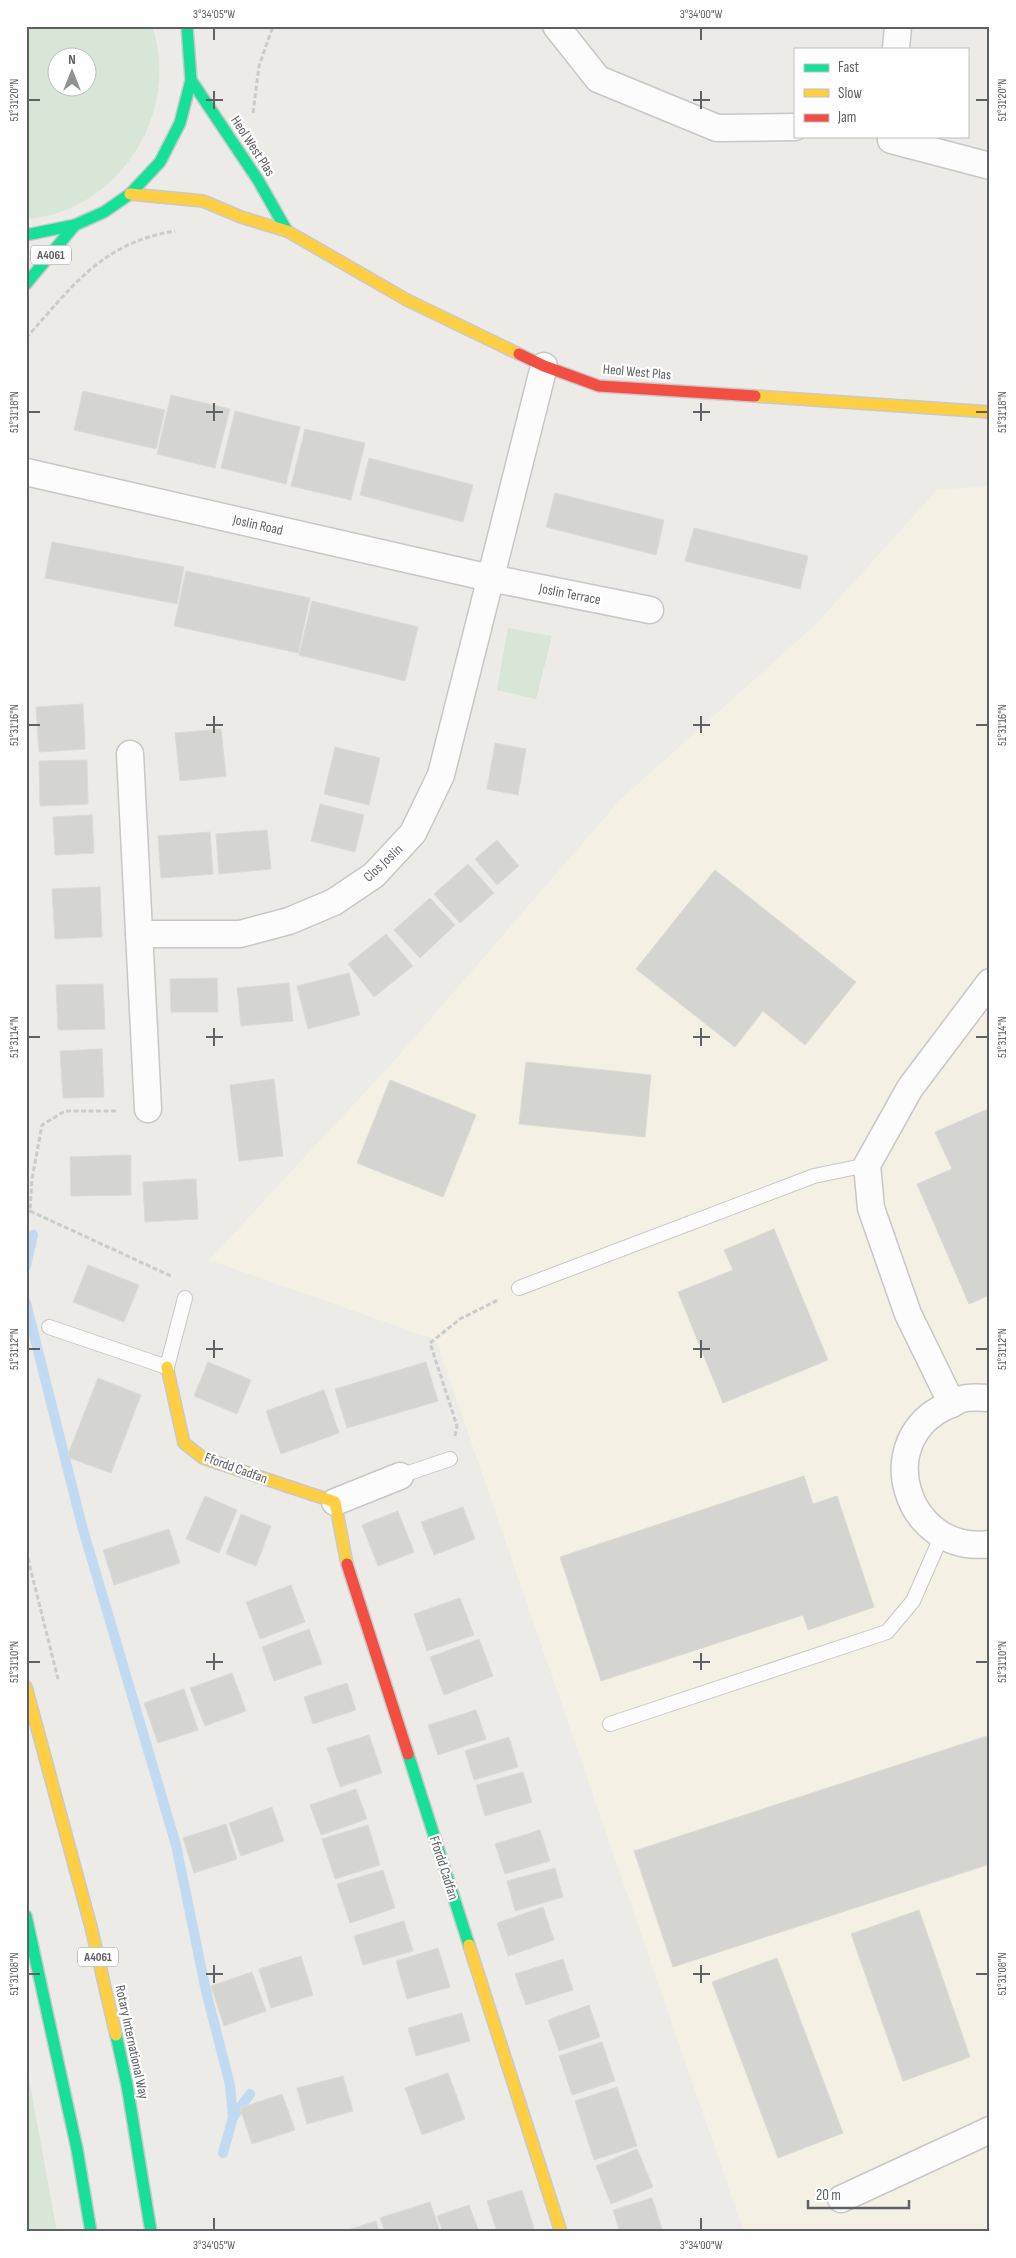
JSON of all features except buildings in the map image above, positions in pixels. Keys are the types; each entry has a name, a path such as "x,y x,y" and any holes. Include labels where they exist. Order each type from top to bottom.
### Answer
{"street":[{"path":"26,235 75,225 104,212 130,194 160,162 180,123 191,80 187,26"},
{"path":"556,26 598,79 717,128 794,127"},
{"path":"896,48 898,26"},
{"name":"Heol West Plas","path":"191,80 258,180 287,231"},
{"path":"884,138 990,166"},
{"name":"Heol West Plas","path":"130,194 203,201 241,218 287,231 407,300 544,366 599,386 990,412"},
{"name":"A4061","path":"26,284 75,225"},
{"path":"490,578 544,366"},
{"name":"Joslin Road","path":"26,472 490,578"},
{"name":"Joslin Terrace","path":"490,578 650,610"},
{"name":"Clos Joslin","path":"139,934 240,934 289,921 334,902 374,875 413,833 441,775 490,578"},
{"path":"130,754 148,1109"},
{"path":"952,1404 905,1305 871,1208 867,1165 910,1088 990,982"},
{"name":"Ffordd Cadfan","path":"168,1367 184,1443 202,1458 336,1502 348,1568 560,2232"},
{"path":"990,1398 966,1398 933,1412 916,1431 906,1454 904,1480 912,1505 928,1526 950,1540 976,1545 990,1544"},
{"path":"336,1502 400,1476"},
{"name":"Rotary International Way","path":"26,1687 94,1936 127,2085 151,2232"},
{"path":"26,1916 77,2149 91,2232"},
{"path":"840,2199 990,2130"}],"lane":[{"path":"519,1288 814,1176 867,1165"},
{"path":"49,1327 168,1367 185,1298"},
{"path":"400,1476 450,1459"},
{"path":"610,1724 887,1632 913,1600 942,1535"}],"path":[{"path":"85,1112 65,1111 42,1126 28,1213 184,1282 185,1298"},
{"path":"450,1459 457,1426 430,1343 460,1319 519,1288"}],"shaded area":[{"path":"990,486 990,2232 744,2232 436,1340 209,1260 394,1061 620,800 816,624 937,490"}],"green space":[{"path":"26,26 152,26 159,59 158,92 150,123 135,152 114,178 89,198 59,213 26,219"},
{"path":"508,628 552,636 536,699 497,690"},
{"path":"26,2066 29,2079 57,2232 26,2232"}],"waterway":[{"path":"26,1266 33,1235"},
{"path":"26,1303 82,1526 176,1845 206,1991 230,2085 233,2117"},
{"path":"223,2153 233,2117 250,2094"}],"traffic: fast":[{"path":"26,235 75,225 104,212 130,194 160,162 180,123 191,80 187,26"},
{"path":"191,80 258,180 287,231"},
{"path":"26,284 75,225"},
{"path":"408,1754 469,1945"},
{"path":"26,1916 77,2149 91,2232"},
{"path":"116,2035 127,2085 151,2232"}],"traffic: slow":[{"path":"130,194 203,201 241,217 287,231 407,300 519,354"},
{"path":"755,396 990,412"},
{"path":"167,1367 184,1443 203,1458 335,1502 347,1564"},
{"path":"26,1687 91,1927 116,2035"},
{"path":"469,1945 561,2232"}],"traffic: jam":[{"path":"519,354 544,366 599,386 755,396"},
{"path":"347,1564 408,1754"}]}
